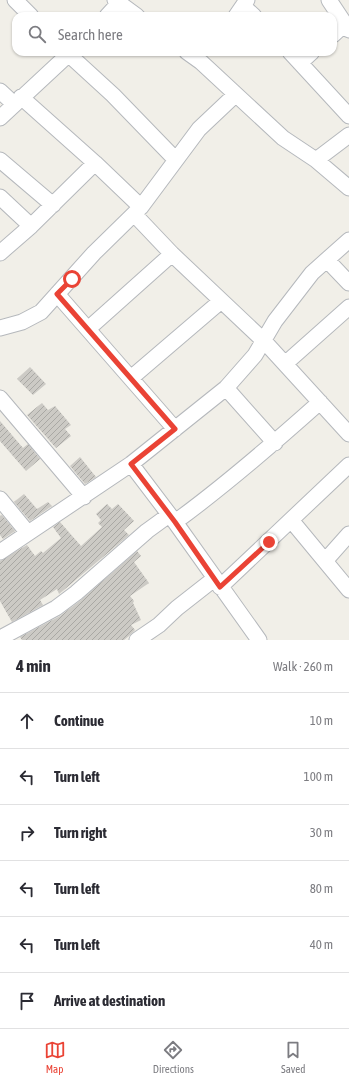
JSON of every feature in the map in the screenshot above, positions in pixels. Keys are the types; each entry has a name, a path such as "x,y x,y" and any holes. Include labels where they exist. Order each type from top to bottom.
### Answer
{"street":[{"path":"15,0 27,12"},
{"path":"329,0 347,27 337,33"},
{"path":"110,12 117,2 131,12"},
{"path":"0,118 66,56"},
{"path":"72,56 113,95 175,159"},
{"path":"204,57 235,95 283,138 316,160 349,188"},
{"path":"295,57 349,116"},
{"path":"0,91 18,101 95,163 138,211 172,254 286,363 349,434"},
{"path":"0,328 22,322 41,312 94,253 138,211 175,159 199,129 235,95"},
{"path":"316,160 349,135"},
{"path":"0,160 53,205"},
{"path":"0,253 31,226 95,163"},
{"path":"0,197 31,226"},
{"path":"0,552 131,464 226,388 246,367 264,342 275,321 312,273 349,240"},
{"path":"88,329 172,254"},
{"path":"327,260 349,283"},
{"path":"57,294 175,429"},
{"path":"131,378 221,301"},
{"path":"286,363 349,307"},
{"path":"226,388 275,443"},
{"path":"0,398 84,497"},
{"path":"3,634 62,604 147,530 172,519 214,493 275,443 320,402"},
{"path":"131,464 259,640"},
{"path":"138,640 159,625 177,608 217,583 291,520 349,466"},
{"path":"0,499 28,533"},
{"path":"291,520 349,590"},
{"path":"325,561 349,534"}],"building":[{"path":"30,367 46,384 33,395 17,379"},
{"path":"42,403 48,410 55,406 71,425 65,429 71,436 56,448 27,415"},
{"path":"0,421 23,448 28,444 40,459 26,471 0,441"},
{"path":"80,457 96,477 85,484 70,466"},
{"path":"24,494 37,509 48,502 52,506 30,521 14,502"},
{"path":"107,504 112,509 118,504 134,521 124,530 129,535 59,594 57,589 40,600 43,605 12,622 0,601 0,561 27,545 35,556 41,551 43,553 61,538 53,527 60,522 81,546 102,527 98,523 101,520 96,514"},
{"path":"2,515 15,531 3,539 0,535 0,516"},
{"path":"137,551 141,556 134,562 149,583 130,596 134,601 133,603 141,620 131,625 135,630 124,640 22,640 20,637 60,616 81,600"}],"route":[{"path":"72,279 57,294 175,429 131,464 175,522 220,587 269,542"}]}
